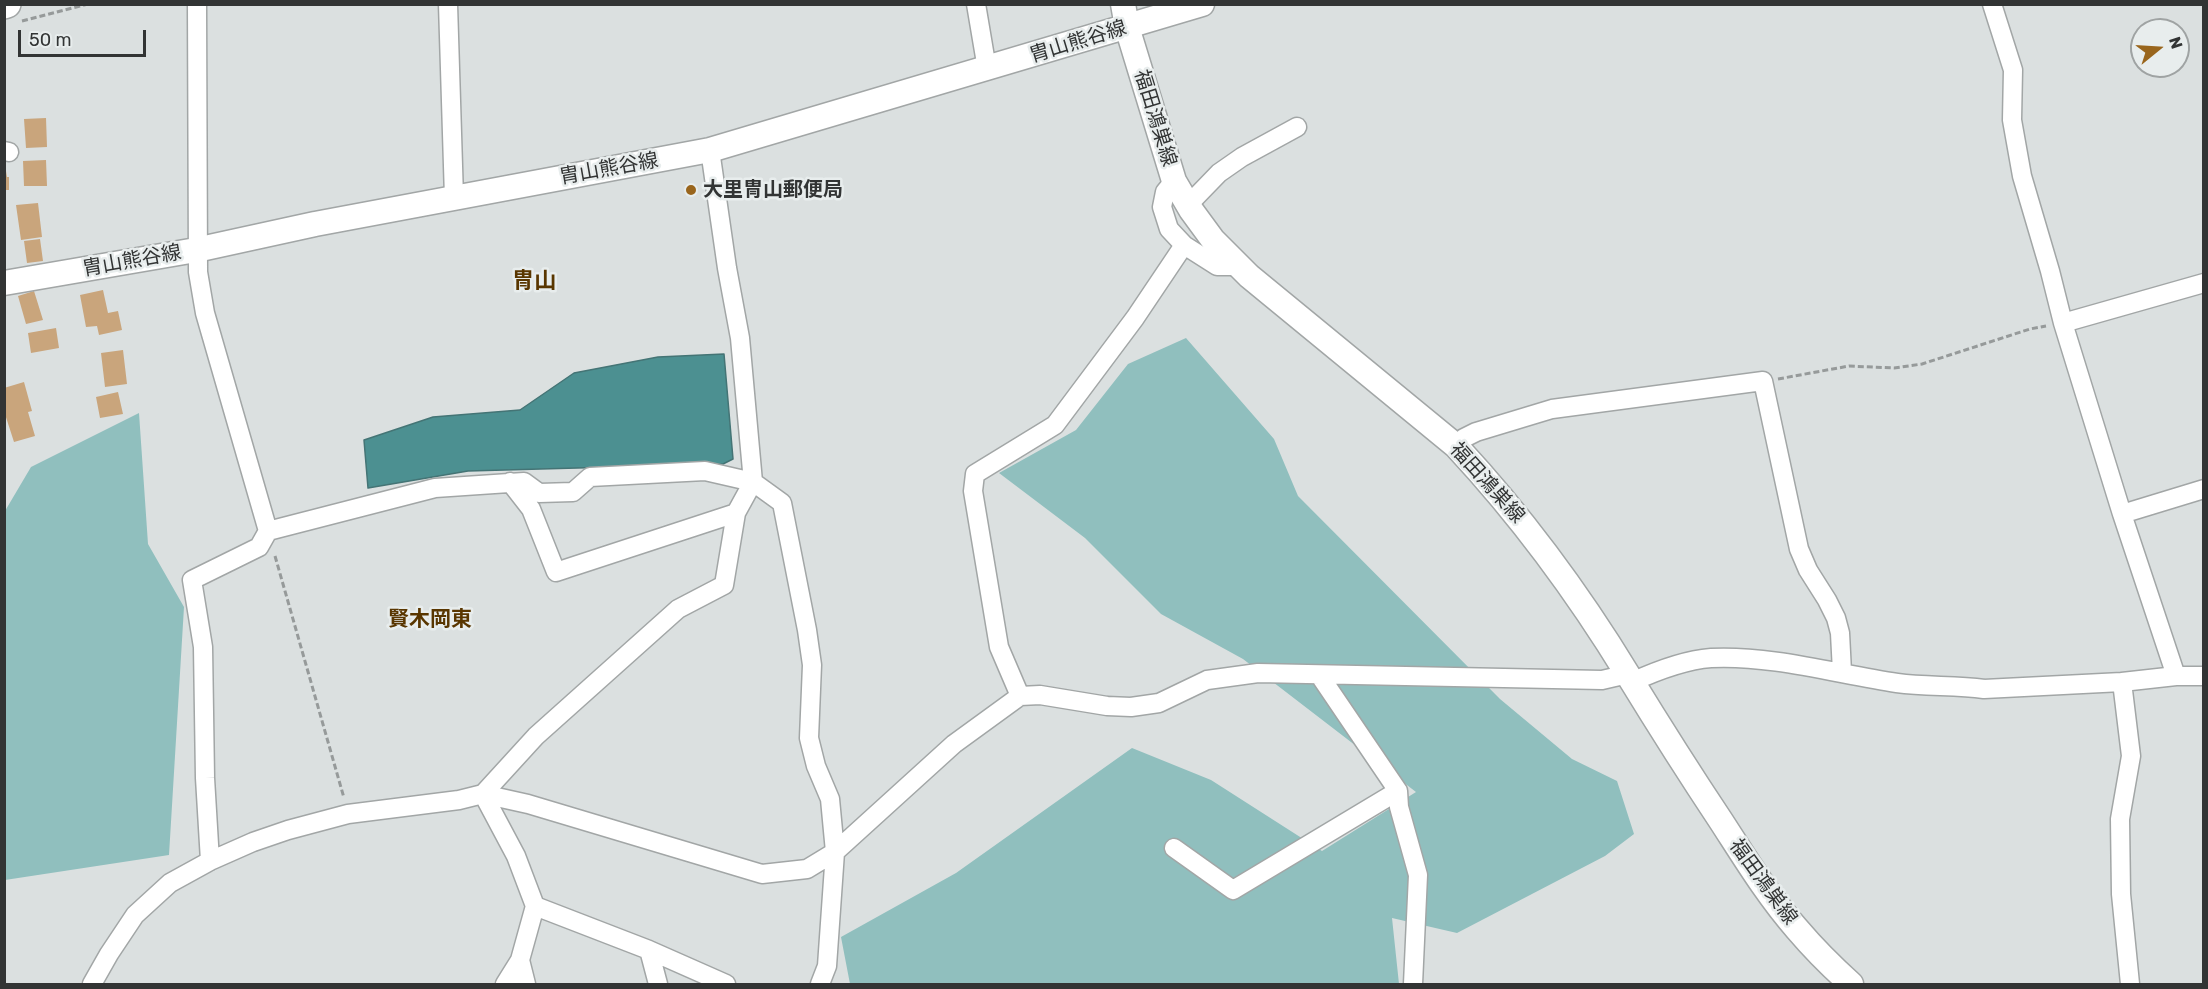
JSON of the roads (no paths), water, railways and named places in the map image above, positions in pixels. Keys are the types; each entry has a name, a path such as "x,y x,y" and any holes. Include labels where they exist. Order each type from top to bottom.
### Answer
{"main road":[{"name":"胄山熊谷線","path":"4,283 196,250 315,224 710,150 987,69 1125,16 1202,4"},
{"name":"福田鴻巣線","path":"1125,16 1174,181 1188,206 1213,240 1239,266 1456,446 1527,527 1630,678 1738,847 1776,902 1796,928 1851,984"}],"street":[{"path":"196,4 196,250 198,272 205,313 268,531 259,547 192,580 203,647 205,778 210,861"},
{"path":"448,4 454,198"},
{"path":"976,4 987,69"},
{"path":"1992,4 2013,70 2012,120 2022,176 2063,323 2122,514 2176,676"},
{"path":"1188,206 1219,173 1242,157 1297,127"},
{"path":"483,794 536,736 678,609 724,585 736,513 753,482 740,338 727,268 710,150"},
{"path":"1174,181 1164,192 1162,207 1169,229 1184,244 1217,266 1239,266"},
{"path":"1020,696 999,647 973,490 975,474 1055,425 1135,318 1184,244"},
{"path":"2063,323 2204,283"},
{"path":"1456,446 1464,438 1476,432 1552,409 1763,381 1799,549 1808,570 1836,618 1840,633 1842,672"},
{"path":"268,531 435,488 524,482 539,493 573,492 590,477 705,471 753,482 782,503 812,665 809,738 816,766 830,799 835,852 827,966 820,984"},
{"path":"510,482 531,509 556,572 736,513"},
{"path":"2122,514 2204,489"},
{"path":"92,984 135,915 170,883 210,861 288,830 348,814 459,800 483,794 528,804 762,874 807,869 835,852 954,744 1020,696 1040,695 1107,706 1131,707 1159,703 1208,680 1258,673 1602,680 1630,678 1710,658 1799,665 1899,683 1964,686 1984,690 2204,676"},
{"path":"1320,676 1398,791 1399,807 1418,875 1413,984"},
{"path":"2122,682 2132,756 2120,819 2121,894 2130,984"},
{"path":"1174,848 1233,890 1398,791"},
{"path":"483,794 516,856 536,906 520,960 505,984"},
{"path":"536,906 649,950 726,984"},
{"path":"649,950 658,984"},
{"path":"520,960 526,984"}],"place":[{"name":"大里冑山郵便局","path":"691,190"}],"district":[{"name":"冑山","path":"534,282"},
{"name":"賢木岡東","path":"430,620"}]}
